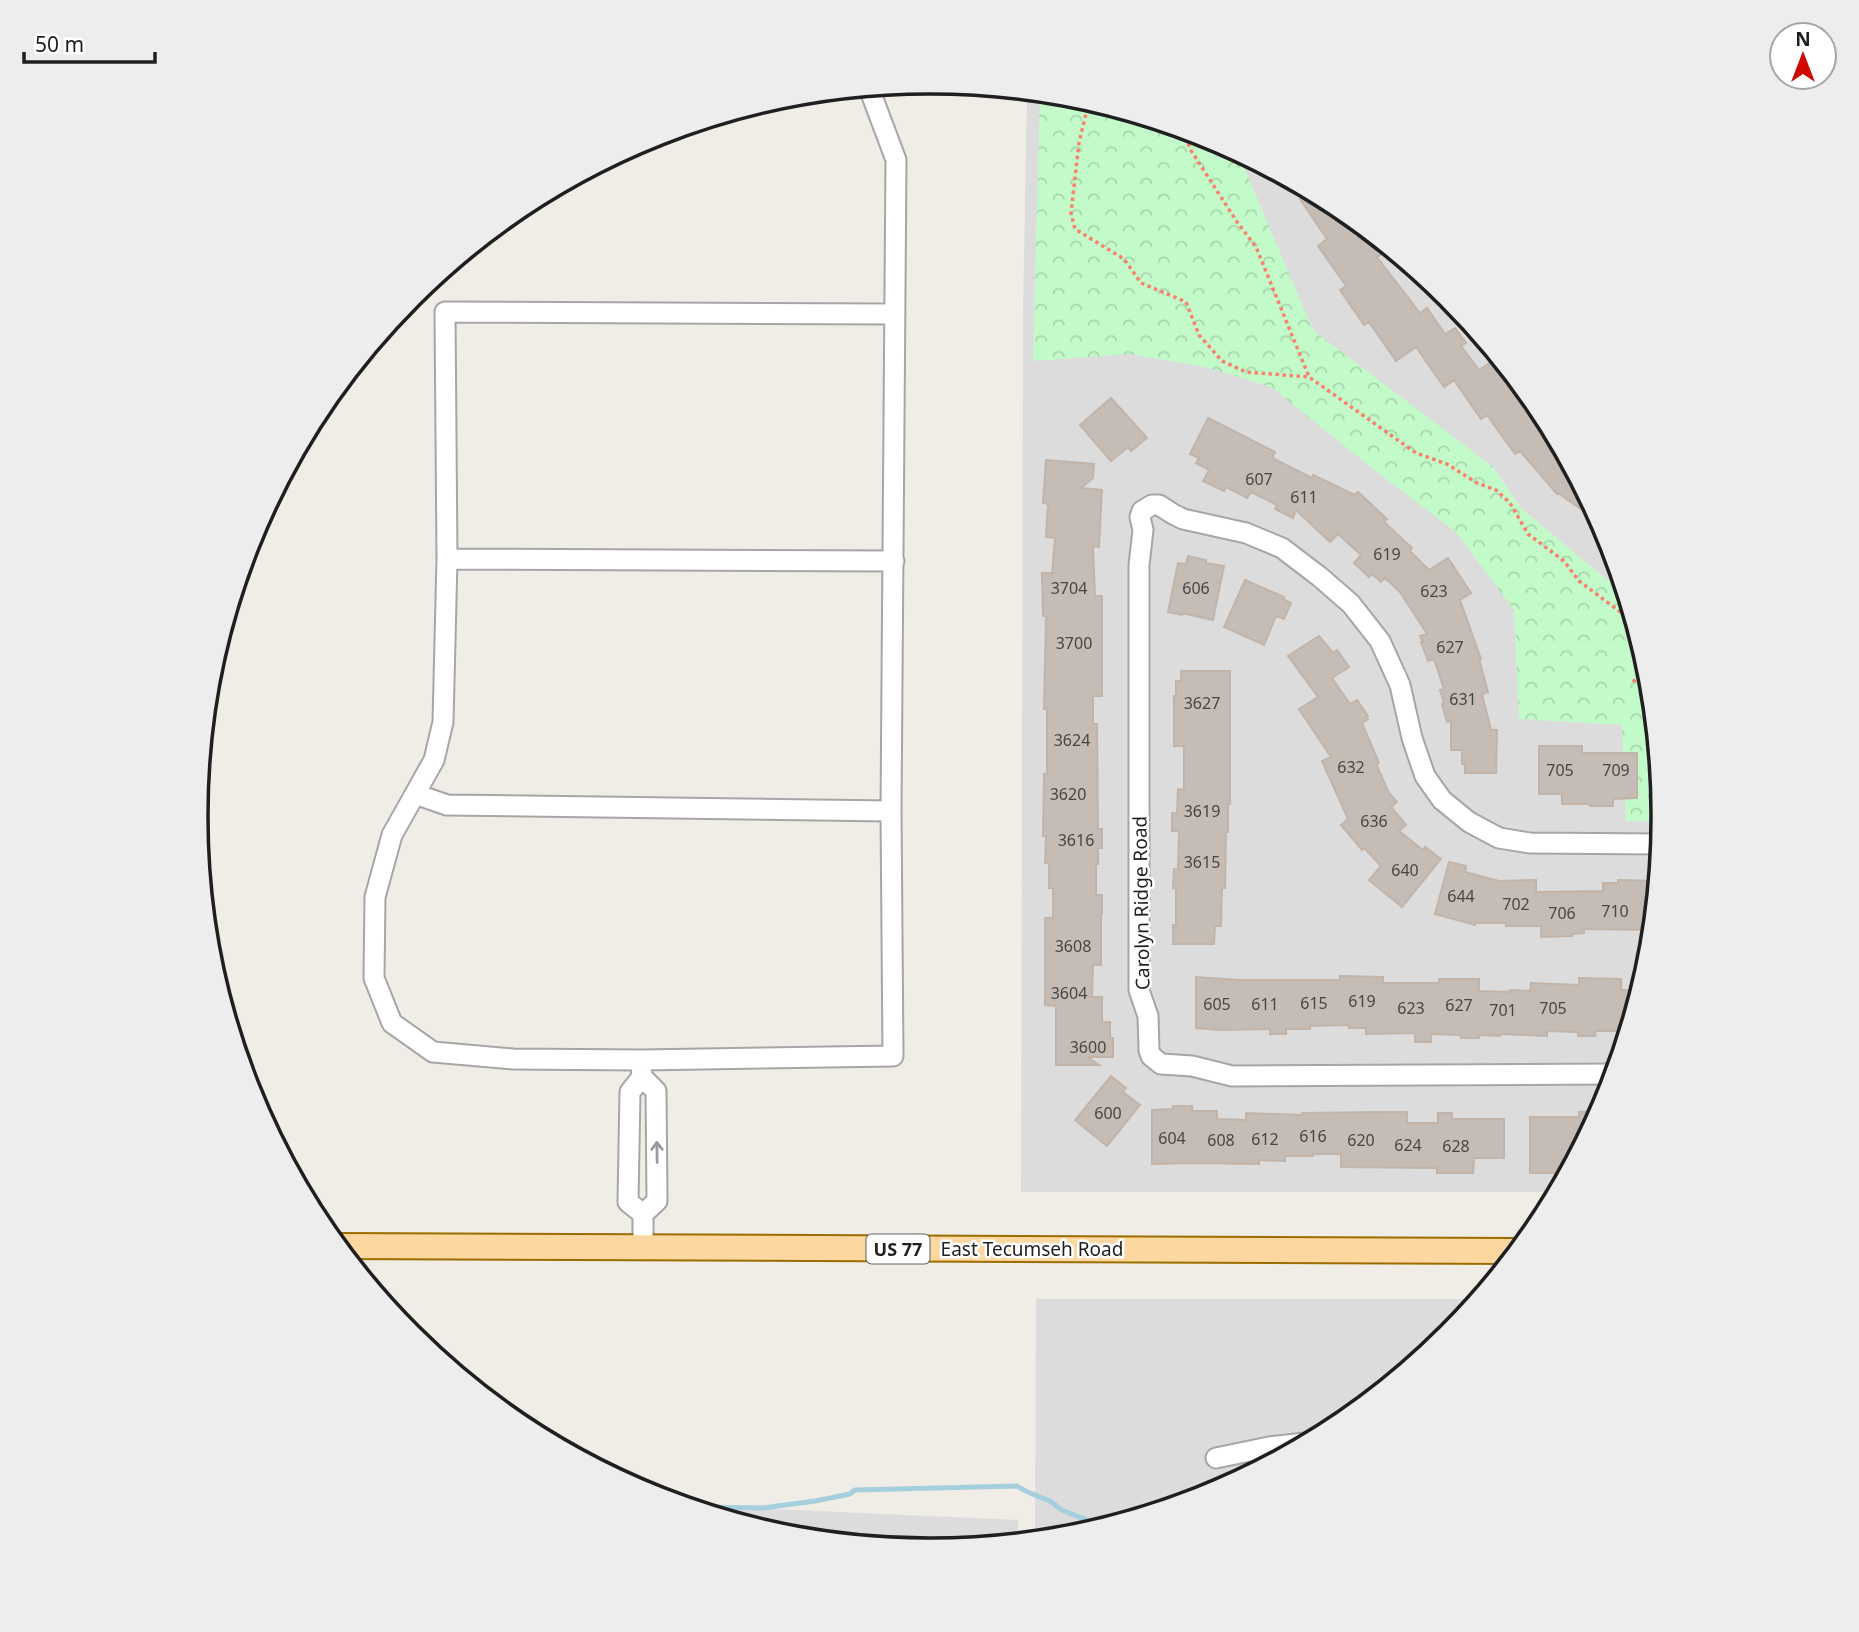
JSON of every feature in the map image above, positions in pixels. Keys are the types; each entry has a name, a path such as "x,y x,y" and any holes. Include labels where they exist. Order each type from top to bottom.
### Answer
{"main road":[{"name":"East Tecumseh Road","path":"351,1246 1505,1251"}],"street":[{"path":"872,97 896,160 894,561 891,811 893,1056 642,1068 433,1052 392,1023 374,978 375,897 392,835 434,760 443,722 447,559 445,312 895,314"},
{"name":"Carolyn Ridge Road","path":"1603,1074 1231,1076 1192,1066 1161,1065 1151,1056 1148,1016 1139,989 1139,565 1142,511 1152,505 1158,505 1182,519 1246,533 1282,548 1351,604 1380,641 1400,685 1412,738 1425,776 1442,800 1469,822 1499,838 1530,843 1650,844"},
{"path":"447,559 894,561"},
{"path":"415,794 447,805 891,811"},
{"path":"642,1068 630,1092 628,1202 643,1214"},
{"path":"642,1068 656,1091 657,1201 643,1214 643,1248"},
{"path":"1216,1458 1281,1446"}],"path":[{"path":"1086,112 1079,142 1071,213 1075,229 1124,259 1142,283 1186,302 1199,335 1222,361 1246,372 1309,377 1416,453 1447,464 1477,483 1496,490 1510,503 1528,534 1563,561 1579,581 1621,611"},
{"path":"1188,143 1237,222 1256,247 1309,377"},
{"path":"1633,682 1637,677"}],"shaded area":[{"path":"1027,101 1116,119 1206,149 1290,191 1330,216 1405,274 1472,340 1502,377 1554,455 1596,540 1626,629 1645,722 1651,816 1645,910 1626,1003 1596,1092 1577,1135 1545,1192 1021,1192 1023,316"},
{"path":"1036,1299 1465,1299 1440,1326 1369,1388 1290,1441 1249,1463 1206,1483 1116,1513 1035,1529"},
{"path":"723,1507 1018,1520 1018,1532 930,1538 882,1536 789,1524"}],"green space":[{"path":"1040,103 1116,119 1206,149 1244,167 1313,330 1493,467 1521,508 1607,580 1612,580 1637,675 1645,722 1651,821 1626,821 1622,725 1519,719 1514,610 1456,532 1271,387 1209,368 1129,354 1033,361"}],"building":[{"path":"1300,199 1330,216 1381,254 1377,257 1420,313 1427,308 1445,334 1455,328 1466,343 1461,346 1479,370 1490,363 1529,415 1583,510 1557,494 1520,451 1515,454 1487,415 1481,419 1454,380 1444,387 1416,347 1396,361 1369,322 1364,325 1340,290 1346,286 1318,246 1327,239"},
{"path":"1111,398 1147,438 1131,451 1128,447 1111,461 1080,425"},
{"path":"1208,418 1275,452 1272,458 1312,478 1313,475 1355,495 1358,492 1387,519 1384,522 1412,548 1410,551 1429,570 1448,558 1471,593 1460,600 1481,659 1488,692 1482,694 1491,730 1497,730 1496,773 1465,773 1462,750 1451,750 1451,721 1447,722 1440,690 1444,689 1434,659 1428,661 1421,642 1420,636 1427,634 1400,592 1385,578 1381,582 1372,574 1369,577 1354,563 1361,555 1338,534 1330,542 1296,510 1293,518 1275,509 1277,505 1251,492 1247,498 1226,487 1224,491 1203,481 1209,470 1196,463 1199,458 1190,454"},
{"path":"1046,460 1094,464 1093,478 1081,488 1102,490 1099,547 1093,546 1095,596 1102,596 1102,696 1093,696 1093,724 1097,724 1098,829 1102,829 1102,848 1098,848 1096,864 1096,895 1102,895 1101,965 1093,965 1092,997 1102,997 1102,1022 1110,1022 1113,1057 1088,1057 1099,1065 1056,1065 1056,1006 1045,1005 1045,918 1053,918 1053,888 1049,888 1049,863 1045,863 1046,836 1043,836 1047,709 1044,709 1046,616 1043,616 1042,573 1052,573 1055,538 1046,537 1048,504 1043,503"},
{"path":"1188,556 1224,566 1213,620 1168,612 1178,563 1186,564"},
{"path":"1245,580 1284,597 1283,599 1291,603 1284,619 1276,616 1264,645 1224,627"},
{"path":"1319,636 1333,653 1337,650 1349,667 1332,678 1350,704 1357,700 1368,716 1362,723 1379,763 1376,764 1389,793 1397,802 1391,807 1406,825 1399,831 1423,850 1425,847 1441,859 1402,907 1369,880 1381,866 1364,848 1362,850 1341,825 1348,819 1322,761 1331,757 1299,709 1318,697 1288,656"},
{"path":"1181,671 1230,671 1230,804 1221,926 1215,926 1214,944 1173,944 1173,925 1176,925 1174,869 1178,869 1179,831 1172,831 1172,813 1177,813 1178,789 1184,790 1184,746 1174,746 1174,696 1176,681 1181,681"},
{"path":"1539,746 1582,746 1582,753 1637,753 1637,798 1613,799 1613,806 1590,806 1562,804 1562,794 1539,794"},
{"path":"1449,862 1466,866 1465,872 1499,881 1536,880 1536,892 1603,891 1603,883 1618,883 1618,880 1647,881 1642,930 1584,929 1584,933 1572,936 1541,937 1541,926 1506,926 1506,923 1475,925 1435,914"},
{"path":"1340,976 1383,977 1383,983 1439,983 1439,979 1479,979 1479,991 1510,992 1530,991 1531,983 1579,985 1579,978 1621,979 1621,990 1629,990 1618,1031 1596,1031 1595,1036 1578,1036 1578,1032 1547,1031 1547,1036 1500,1034 1479,1035 1479,1038 1431,1034 1431,1042 1415,1042 1415,1033 1366,1034 1366,1028 1349,1028 1349,1025 1286,1029 1286,1034 1270,1034 1270,1029 1196,1028 1196,977 1239,980 1340,980"},
{"path":"1111,1076 1126,1088 1123,1092 1140,1105 1107,1146 1075,1120"},
{"path":"1173,1106 1192,1106 1192,1111 1217,1111 1217,1119 1246,1120 1246,1113 1302,1115 1407,1112 1407,1123 1438,1123 1438,1113 1452,1113 1452,1119 1504,1119 1504,1158 1474,1158 1473,1173 1437,1173 1437,1168 1341,1167 1341,1154 1285,1156 1285,1161 1259,1160 1259,1164 1152,1164 1152,1110 1173,1109"},
{"path":"1579,1112 1587,1112 1556,1173 1530,1173 1530,1117 1579,1117"}],"waterway":[{"path":"725,1507 763,1508 815,1501 850,1494 855,1490 1017,1486 1062,1510 1088,1520"}]}
